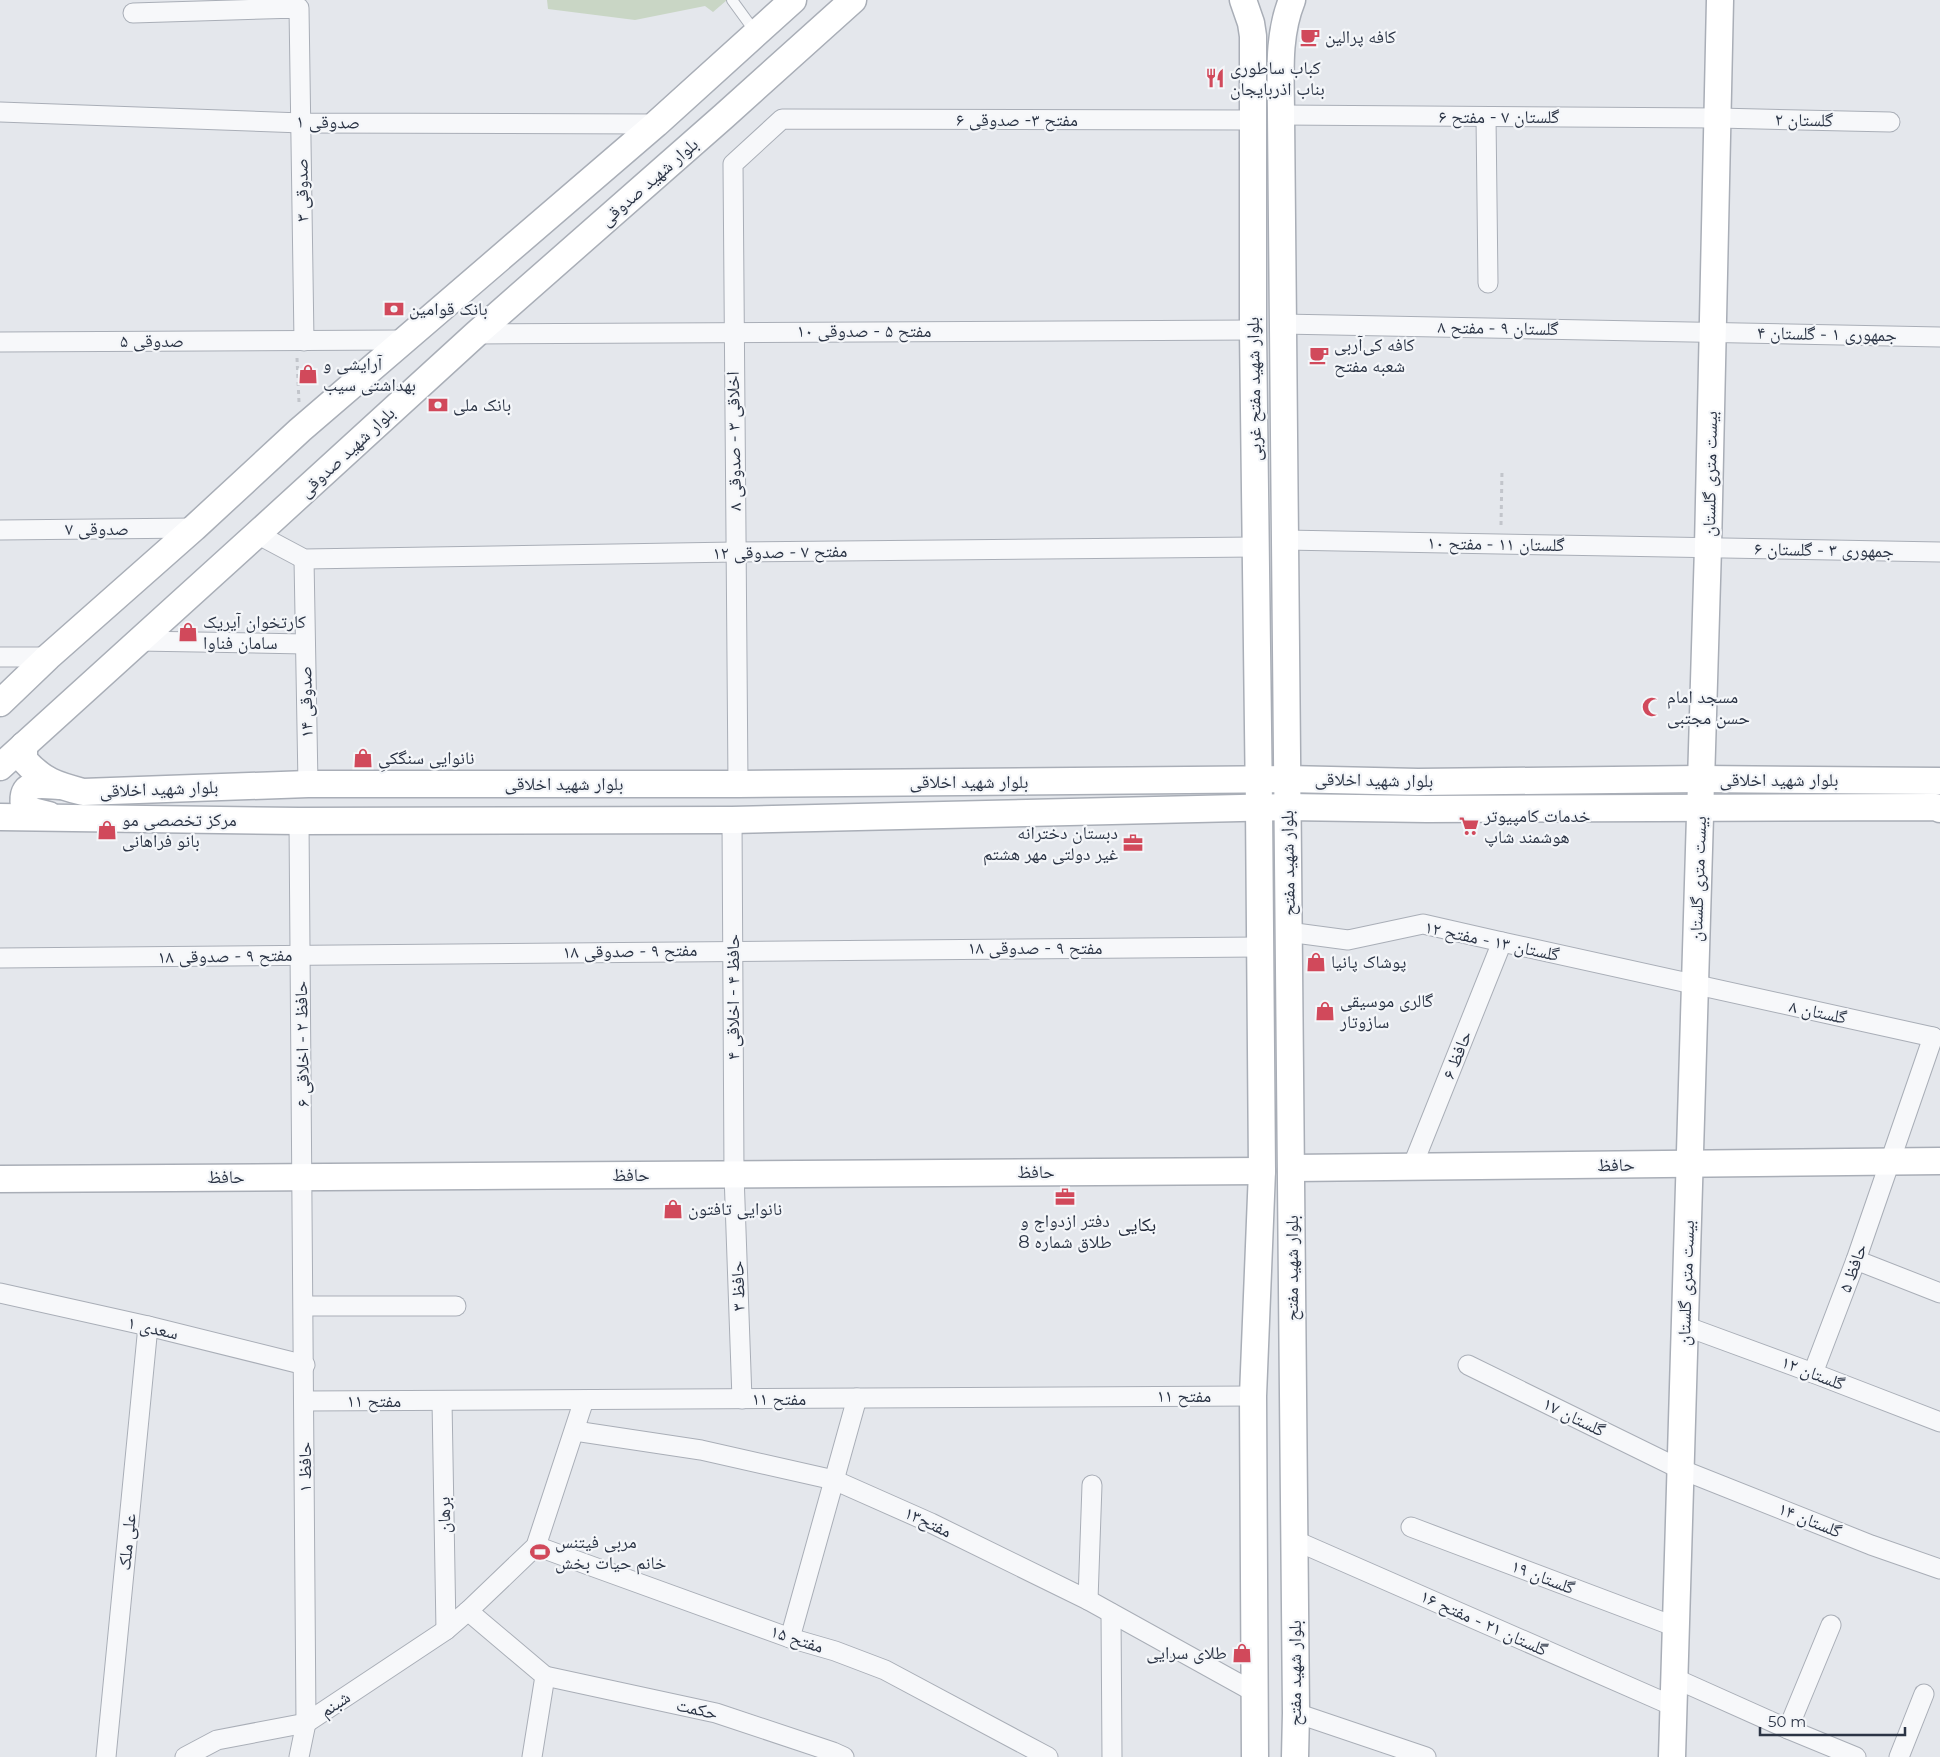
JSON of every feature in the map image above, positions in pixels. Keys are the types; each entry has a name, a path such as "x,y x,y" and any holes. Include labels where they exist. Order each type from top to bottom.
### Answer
{"main road":[{"path":"0,703 48,657 194,528 300,430 656,124 793,0"},
{"name":"بلوار شهید صدوقی","path":"0,767 476,334 853,0"},
{"name":"بلوار شهید مفتح غربی","path":"1243,0 1251,23 1253,36 1253,330 1259,780"},
{"name":"بلوار شهید مفتح غربی","path":"1287,779 1281,46 1285,17 1292,0"},
{"name":"بیست متری گلستان","path":"1672,1757 1708,546 1720,0"},
{"path":"1258,738 1268,742 1277,742 1286,738"},
{"name":"بلوار شهید اخلاقی","path":"24,745 24,760 36,774 59,786 83,792 308,784 738,784 1287,779 1418,782 1940,781"},
{"name":"بلوار شهید مفتح","path":"1287,779 1292,1168 1295,1757"},
{"name":"بلوار شهید مفتح","path":"1255,1757 1253,1396 1262,1171 1259,780"},
{"path":"57,817 33,811 24,806 22,797 26,790 36,784 59,786"},
{"name":"بلوار شهید اخلاقی","path":"0,817 299,821 732,820 1287,807 1700,809 1936,807 1940,809"},
{"path":"1260,850 1269,843 1277,842 1288,847"},
{"name":"حافظ","path":"1292,1168 1940,1161"},
{"name":"حافظ","path":"0,1178 1262,1171"}],"street":[{"name":"صدوقی ۳","path":"133,13 299,8 302,122 300,341"},
{"name":"صدوقی ۱","path":"0,112 302,122 656,124"},
{"name":"گلستان ۷ - مفتح ۶","path":"1281,115 1718,118"},
{"path":"1486,117 1488,283"},
{"name":"گلستان ۲","path":"1718,118 1890,122"},
{"name":"مفتح ۳- صدوقی ۶","path":"782,119 1252,120"},
{"name":"اخلاقی ۳ - صدوقی ۸","path":"738,784 733,164 782,119"},
{"name":"گلستان ۹ - مفتح ۸","path":"1282,324 1713,331"},
{"name":"مفتح ۵ - صدوقی ۱۰","path":"476,334 1253,330"},
{"name":"جمهوری ۱ - گلستان ۴","path":"1713,331 1940,337"},
{"name":"صدوقی ۵","path":"0,342 404,340"},
{"name":"صدوقی ۷","path":"0,530 194,528"},
{"path":"257,534 304,559"},
{"name":"گلستان ۱۱ - مفتح ۱۰","path":"1285,540 1500,545 1708,546"},
{"name":"جمهوری ۳ - گلستان ۶","path":"1708,546 1940,552"},
{"name":"مفتح ۷ - صدوقی ۱۲","path":"304,559 736,552 1256,547"},
{"name":"صدوقی ۱۴","path":"304,559 308,784"},
{"path":"138,642 305,644"},
{"path":"0,657 48,657"},
{"name":"حافظ ۴ - اخلاقی ۴","path":"732,820 734,1174"},
{"name":"حافظ ۲ - اخلاقی ۶","path":"299,821 304,1176"},
{"name":"گلستان ۱۳ - مفتح ۱۲","path":"1288,932 1348,940 1423,924 1695,985"},
{"name":"حافظ ۶","path":"1412,1167 1502,942"},
{"name":"مفتح ۹ - صدوقی ۱۸","path":"0,958 733,950 1259,947"},
{"name":"گلستان ۸","path":"1695,985 1937,1034"},
{"name":"حافظ ۵","path":"1813,1373 1856,1260 1937,1034"},
{"name":"حافظ ۳","path":"734,1174 742,1399"},
{"name":"حافظ ۱","path":"299,1757 306,1723 304,1176"},
{"path":"1856,1260 1940,1293"},
{"name":"سعدی ۱","path":"0,1293 148,1326 304,1365"},
{"path":"304,1306 456,1306"},
{"name":"علی ملک","path":"106,1757 148,1326"},
{"name":"گلستان ۱۲","path":"1685,1326 1940,1422"},
{"name":"گلستان ۱۷","path":"1468,1365 1680,1469"},
{"name":"مفتح ۱۱","path":"305,1401 1253,1396"},
{"path":"790,1638 856,1398"},
{"name":"برهان","path":"442,1400 446,1630"},
{"name":"شبنم","path":"185,1757 217,1740 306,1723 446,1630 468,1611 536,1546 584,1400"},
{"name":"مفتح۱۳","path":"575,1431 701,1450 834,1480 931,1523 1088,1600 1254,1692"},
{"name":"گلستان ۱۴","path":"1680,1469 1871,1545 1940,1569"},
{"path":"1088,1600 1092,1485"},
{"name":"گلستان ۱۹","path":"1411,1527 1676,1627"},
{"name":"گلستان ۲۱ - مفتح ۱۶","path":"1294,1540 1673,1706"},
{"name":"مفتح ۱۵","path":"536,1546 790,1638 835,1651 885,1670 1048,1757"},
{"path":"468,1611 545,1676 532,1757"},
{"path":"1111,1613 1112,1757"},
{"path":"1788,1729 1831,1625"},
{"name":"حکمت","path":"545,1676 716,1713 844,1757"},
{"path":"1674,1678 1856,1757"},
{"path":"1899,1757 1924,1694"},
{"path":"1296,1713 1426,1757"}],"lane":[{"path":"732,0 756,33"}],"path":[{"path":"300,341 300,430"},
{"path":"1500,545 1502,471"}],"green space":[{"path":"547,0 727,0 713,12 705,6 635,20 548,9"}],"place":[{"name":"کافه پرالین","path":"1310,37"},
{"name":"کباب ساطوری بناب اذربایجان","path":"1215,78"},
{"name":"بانک قوامین","path":"394,309"},
{"name":"کافه کی‌آربی شعبه مفتح","path":"1319,355"},
{"name":"آرایشی و بهداشتی سیب","path":"308,374"},
{"name":"بانک ملی","path":"438,405"},
{"name":"کارتخوان آیریک سامان فناوا","path":"188,632"},
{"name":"مسجد امام حسن مجتبی","path":"1652,707"},
{"name":"نانوایی سنگکیِ","path":"363,758"},
{"name":"خدمات کامپیوتر هوشمند شاپ","path":"1469,826"},
{"name":"مرکز تخصصی مو بانو فراهانی","path":"107,830"},
{"name":"دبستان دخترانه غیر دولتی مهر هشتم","path":"1133,843"},
{"name":"پوشاک پانیا","path":"1316,962"},
{"name":"گالری موسیقی سازوتار","path":"1325,1011"},
{"name":"دفتر ازدواج و طلاق شماره 8","path":"1065,1197"},
{"name":"نانوایی تافتون","path":"673,1209"},
{"name":"مربی فیتنس خانم حیات بخش","path":"540,1552"},
{"name":"طلای سرایی","path":"1242,1653"}],"district":[{"name":"بکایی","path":"1137,1224"}]}
